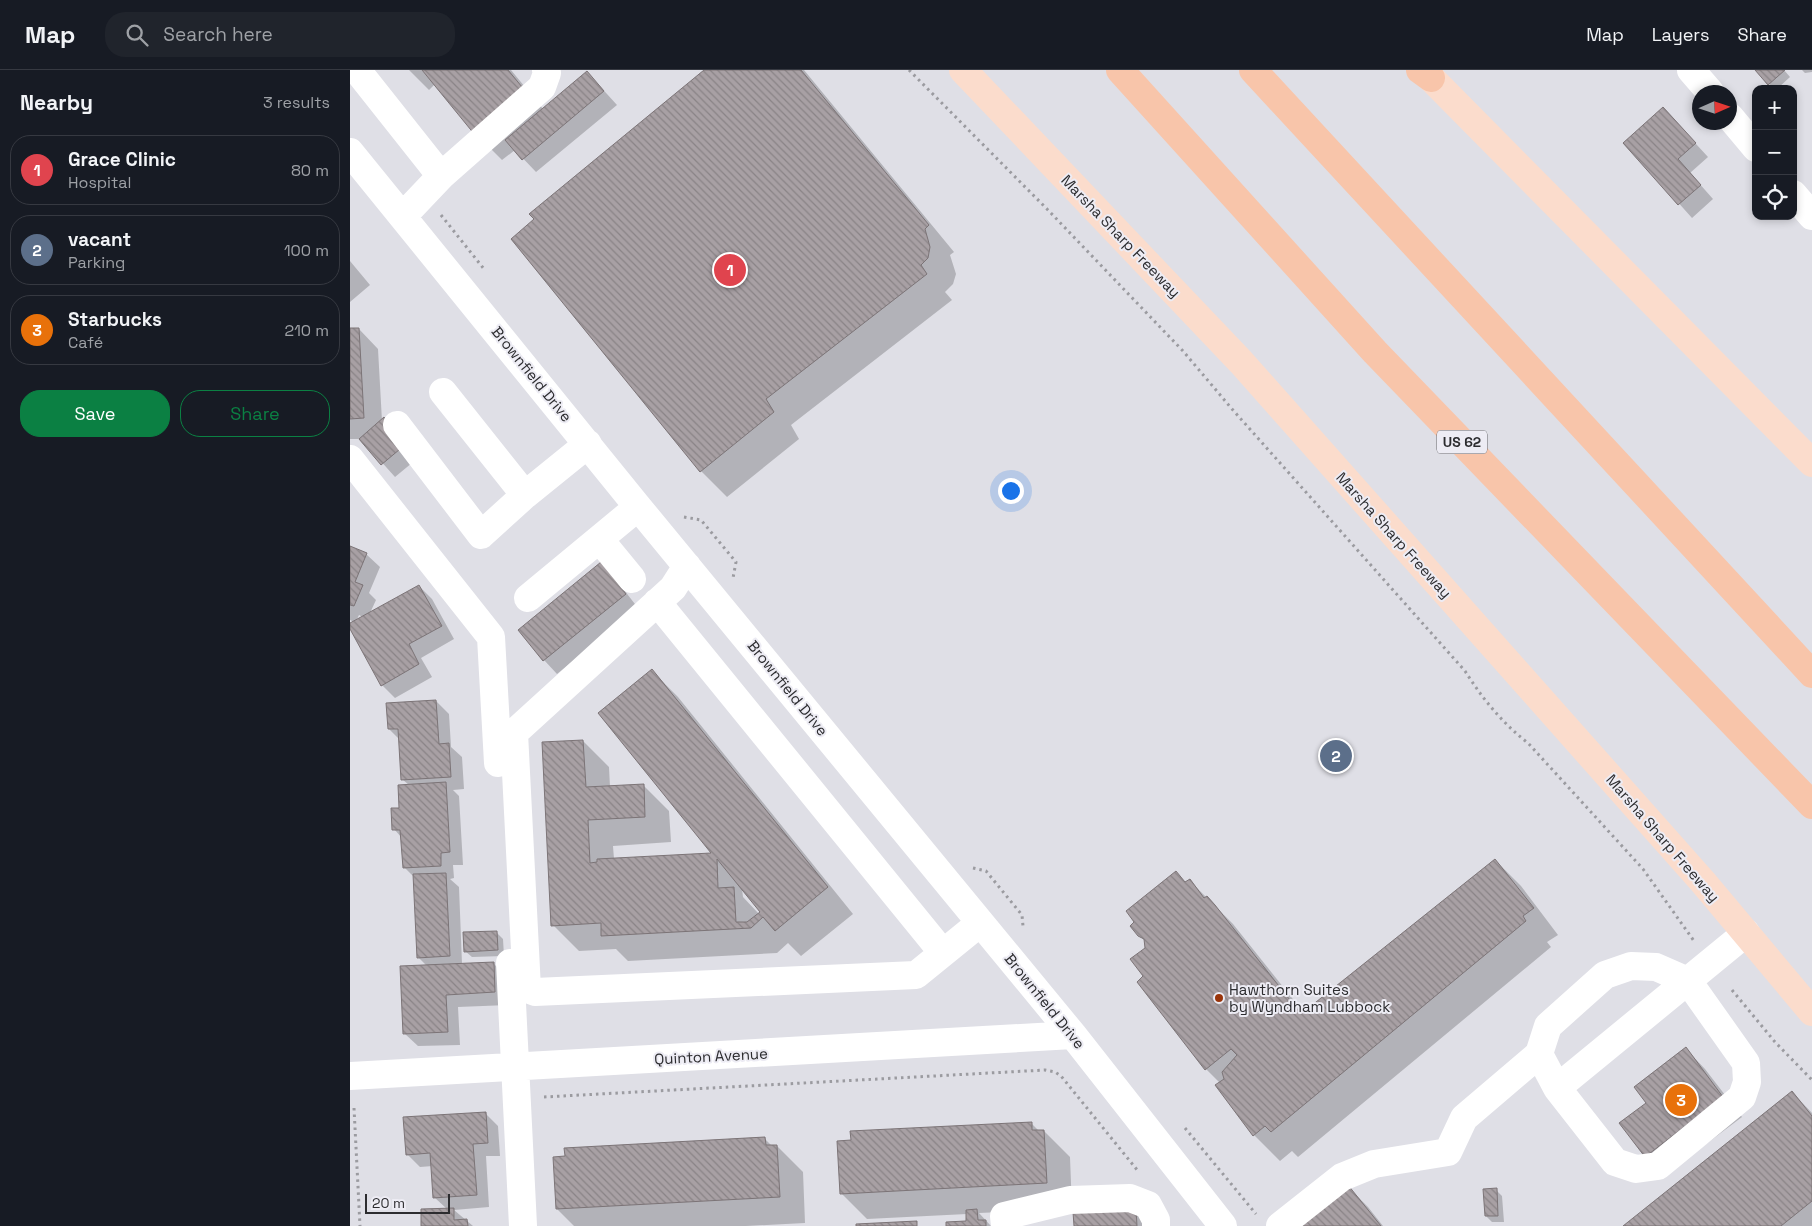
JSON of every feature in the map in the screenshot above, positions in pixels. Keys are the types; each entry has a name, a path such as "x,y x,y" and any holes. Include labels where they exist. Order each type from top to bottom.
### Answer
{"highway":[{"name":"US 62","path":"1120,70 1375,352 1812,805"},
{"path":"1253,70 1812,674"}],"main road":[{"name":"Marsha Sharp Freeway","path":"963,70 1241,362 1527,683 1746,933 1812,1012"},
{"path":"1425,73 1812,463"}],"street":[{"path":"357,70 441,176"},
{"path":"402,216 441,176 542,87 547,73 546,70"},
{"path":"1691,70 1704,85"},
{"path":"1737,125 1752,143"},
{"name":"Brownfield Drive","path":"350,152 638,507 1073,1035 1223,1226"},
{"path":"1797,199 1812,216"},
{"path":"443,392 525,495"},
{"path":"397,425 481,535 525,495 588,444"},
{"path":"350,458 491,637 516,1067 523,1226"},
{"path":"528,598 638,507"},
{"path":"600,540 632,579"},
{"path":"688,566 673,588 514,733 527,989 535,992 916,975 980,923"},
{"path":"656,602 943,953"},
{"path":"1558,1088 1746,933"},
{"path":"1280,1226 1342,1177 1374,1164 1448,1152 1464,1118 1539,1054 1548,1026 1605,975 1631,966 1656,967 1688,980 1746,1063 1747,1082 1742,1097 1658,1166 1636,1169 1615,1162 1558,1088 1539,1054"},
{"name":"Quinton Avenue","path":"350,1076 1073,1035"},
{"path":"1005,1226 1004,1216 1070,1200 1130,1198 1148,1204 1156,1220 1156,1226"}],"path":[{"path":"909,70 1047,209 1183,351 1232,409 1465,671 1478,691 1511,730 1528,743 1643,869 1710,962 1765,1031 1812,1080"},
{"path":"540,1097 1045,1070 1055,1072 1061,1076 1141,1175"},
{"path":"354,1108 360,1226"}],"building":[{"path":"422,70 508,70 527,93 475,135"},
{"path":"704,70 801,70 929,225 925,229 930,247 928,258 921,265 927,274 766,399 774,412 700,472 511,239 534,219 529,214"},
{"path":"1755,70 1785,70 1768,85"},
{"path":"587,71 604,91 522,160 505,140"},
{"path":"1663,107 1696,143 1678,159 1701,185 1678,205 1623,143"},
{"path":"350,328 359,328 364,418 350,419"},
{"path":"384,417 406,444 381,465 359,439"},
{"path":"350,546 367,553 355,582 363,585 354,606 350,605"},
{"path":"601,562 626,594 543,661 518,630"},
{"path":"419,585 442,626 409,644 419,664 381,686 350,629 350,623"},
{"path":"652,669 828,887 775,931 763,917 751,928 601,936 601,923 551,926 542,742 583,740 586,787 644,784 645,817 588,820 590,863 597,862 597,859 711,853 598,713","holes":["717,859 760,912 747,922 736,922 734,887 718,888"]},
{"path":"436,700 439,744 449,743 451,777 401,780 398,729 388,729 386,703"},
{"path":"446,782 450,852 441,853 441,866 403,868 400,830 392,830 391,808 399,808 398,785"},
{"name":"Hawthorn Suites by Wyndham Lubbock","path":"1495,859 1534,908 1523,916 1526,921 1271,1132 1265,1126 1253,1136 1215,1085 1224,1079 1222,1072 1237,1055 1231,1049 1205,1070 1137,982 1143,976 1130,959 1145,948 1144,939 1138,936 1130,926 1134,922 1126,911 1176,871 1185,882 1190,879 1204,898 1207,896 1215,905 1301,1014"},
{"path":"446,873 450,956 417,958 413,874"},
{"path":"497,931 498,950 464,952 463,932"},
{"path":"494,962 495,992 446,995 448,1032 403,1034 400,966"},
{"path":"1686,1047 1723,1097 1645,1157 1619,1123 1646,1103 1634,1087"},
{"path":"1792,1091 1812,1116 1812,1201 1781,1226 1623,1226"},
{"path":"486,1112 488,1143 473,1144 477,1195 433,1198 430,1153 406,1155 403,1117"},
{"path":"1032,1122 1032,1130 1044,1130 1047,1183 840,1194 837,1141 851,1140 850,1131"},
{"path":"765,1137 766,1145 777,1145 780,1197 556,1209 553,1157 565,1156 564,1148"},
{"path":"1348,1185 1381,1226 1298,1226"},
{"path":"1497,1188 1498,1216 1485,1216 1483,1189"},
{"path":"454,1208 454,1220 467,1219 468,1226 421,1226 421,1209"},
{"path":"977,1209 978,1220 986,1220 986,1226 946,1226 946,1222 966,1221 966,1210"},
{"path":"1136,1209 1137,1226 1074,1226 1073,1212"},
{"path":"917,1221 917,1226 856,1226 856,1224"}],"place":[{"name":"Grace Clinic","path":"730,270"},
{"name":"vacant","path":"1336,756"},
{"name":"Hawthorn Suites by Wyndham Lubbock","path":"1219,998"},
{"name":"Starbucks","path":"1681,1100"}]}
